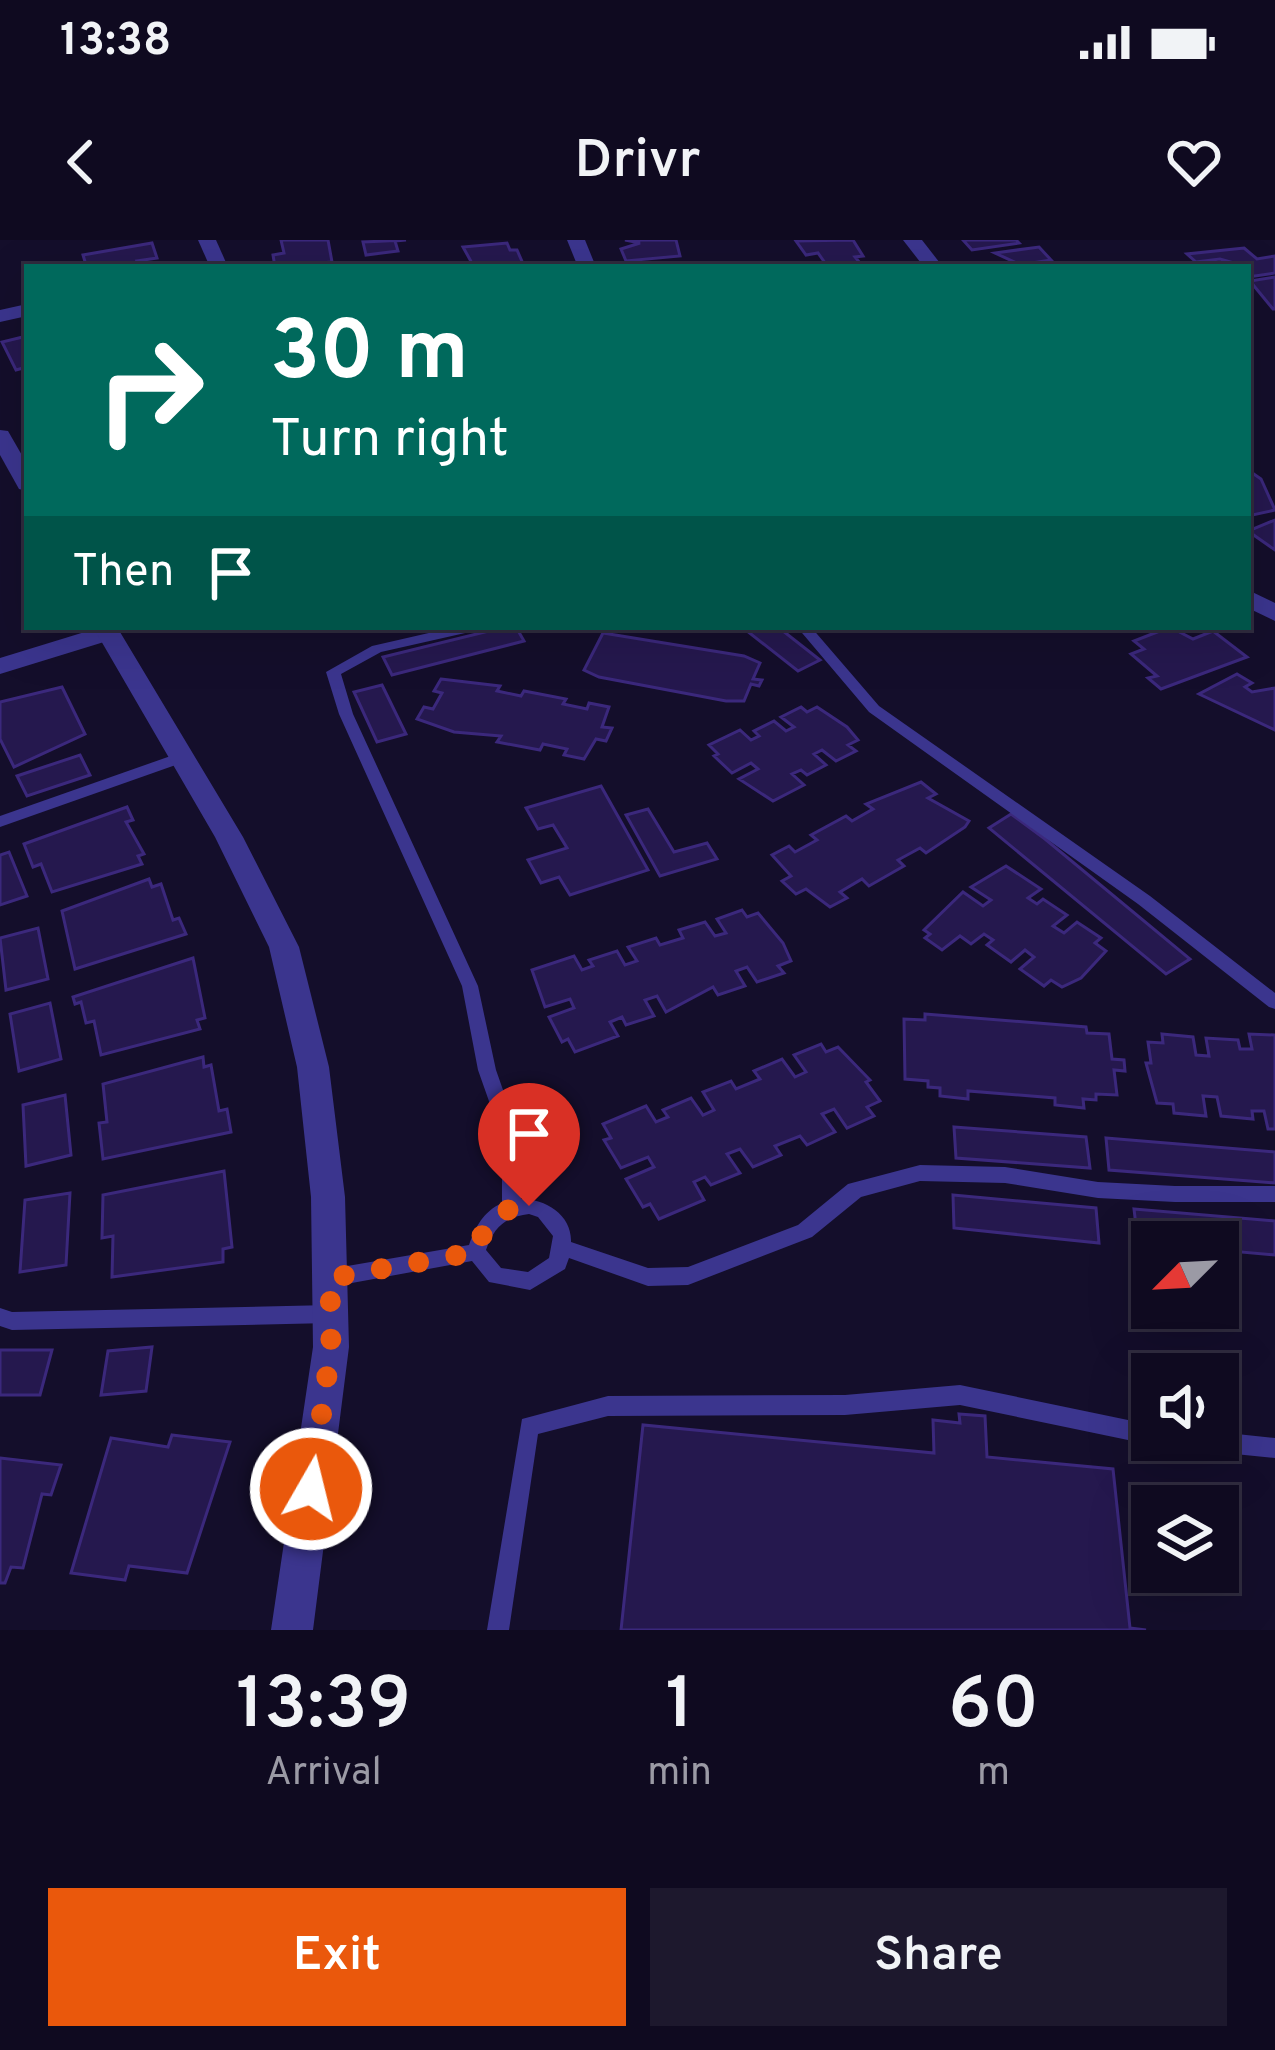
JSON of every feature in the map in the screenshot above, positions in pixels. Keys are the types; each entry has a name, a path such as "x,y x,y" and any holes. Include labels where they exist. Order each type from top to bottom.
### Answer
{"street":[{"path":"912,240 932,264"},
{"path":"0,436 24,479"},
{"path":"0,666 106,630 182,757 284,947 313,1067 328,1197 331,1347 292,1630"}],"lane":[{"path":"461,630 377,650 333,671 346,714 470,986 487,1070 511,1138 512,1207"},
{"path":"807,630 874,709 1144,900 1275,1002"},
{"path":"0,822 182,757"},
{"path":"564,1248 648,1277 688,1276 805,1231 856,1190 920,1173 1005,1175 1156,1193 1275,1194"},
{"path":"512,1207 544,1210 563,1234 564,1248 546,1274 513,1282 484,1267 476,1252 485,1224 512,1207"},
{"path":"330,1278 476,1252"},
{"path":"0,1317 12,1321 330,1314"},
{"path":"498,1630 529,1426 608,1406 845,1406 960,1395 1131,1431"},
{"path":"1239,1444 1275,1448"}],"building":[{"path":"281,240 328,240 332,262 274,264 273,255 284,253"},
{"path":"406,240 395,241 398,251 366,255 363,242"},
{"path":"625,240 676,240 680,256 626,261 621,249 640,243"},
{"path":"853,240 863,256 855,257 860,263 826,264 818,253 806,255 796,241"},
{"path":"963,240 1016,240 1019,243 972,250"},
{"path":"152,243 157,258 138,264 86,264 83,255"},
{"path":"507,243 510,250 517,250 523,264 472,264 463,247"},
{"path":"1039,247 1051,260 1004,264 1012,261 995,253"},
{"path":"1244,248 1257,259 1275,256 1275,273 1251,277 1251,264 1220,259 1196,262 1187,254"},
{"path":"1275,277 1275,309 1273,309 1251,281"},
{"path":"24,337 24,368 16,370 2,342"},
{"path":"1251,472 1261,479 1275,510 1251,515"},
{"path":"1275,520 1275,550 1251,533"},
{"path":"493,630 518,630 524,641 392,675 383,657"},
{"path":"746,630 782,630 820,660 798,671"},
{"path":"1162,630 1176,630 1193,639 1213,631 1247,657 1161,689 1148,678 1157,676 1131,654 1144,649 1134,641"},
{"path":"603,633 744,656 760,663 753,679 762,680 759,686 751,684 744,701 726,701 599,677 584,670"},
{"path":"1237,674 1252,683 1245,687 1252,692 1275,688 1275,730 1199,694"},
{"path":"441,679 500,686 497,691 521,696 524,691 566,699 563,704 587,709 589,703 609,707 602,727 612,728 606,741 596,739 584,759 543,744 540,750 497,742 501,736 454,732 417,719 424,707 433,709 442,693 434,691"},
{"path":"382,685 406,734 377,742 354,692"},
{"path":"62,687 85,734 14,767 0,739 0,702"},
{"path":"801,707 807,712 817,707 847,727 858,740 848,745 856,751 836,761 822,750 814,754 826,765 807,775 801,770 792,774 804,785 773,801 739,779 758,769 751,763 732,773 714,756 718,754 709,745 740,730 751,740 759,736 754,731 774,721 786,731 794,727 781,717"},
{"path":"80,755 90,775 27,796 17,776"},
{"path":"921,782 936,794 928,798 969,821 965,827 926,853 920,848 898,860 904,866 869,886 862,879 840,892 847,898 830,907 806,889 796,894 782,881 791,876 772,855 789,846 795,852 817,840 811,835 846,816 852,821 873,809 866,804"},
{"path":"601,786 648,870 570,895 559,877 541,883 528,860 567,848 553,825 538,829 526,808"},
{"path":"127,807 133,820 126,822 144,854 138,856 142,864 52,892 41,864 33,867 24,844"},
{"path":"648,809 674,852 707,843 717,859 660,876 626,815"},
{"path":"1011,814 1190,959 1166,974 989,828"},
{"path":"9,852 27,896 0,905 0,855"},
{"path":"1006,866 1041,889 1028,898 1037,904 1043,899 1067,915 1053,926 1064,933 1077,922 1101,938 1095,943 1106,951 1081,978 1062,987 1051,980 1044,986 1020,969 1034,957 1025,950 1011,962 987,945 993,940 984,934 971,944 960,936 942,950 925,938 930,934 924,930 963,892 983,906 991,900 971,887"},
{"path":"149,879 152,887 161,884 173,920 179,918 186,934 75,969 62,911"},
{"path":"742,910 747,917 758,913 783,943 791,961 778,966 784,973 757,982 747,967 736,971 745,986 718,995 713,987 666,1012 657,996 645,1000 654,1016 626,1025 622,1017 610,1022 618,1036 575,1052 568,1039 562,1042 549,1017 574,1008 570,999 545,1007 532,970 574,956 582,970 593,966 589,960 617,951 625,965 637,961 628,947 656,938 660,945 683,938 679,930 705,922 715,936 726,933 717,919"},
{"path":"38,928 48,979 6,990 0,938"},
{"path":"193,958 205,1018 197,1020 200,1029 101,1055 94,1021 86,1023 81,1002 75,1004 73,997"},
{"path":"50,1003 61,1059 19,1071 10,1014"},
{"path":"925,1014 1086,1027 1087,1033 1109,1034 1112,1059 1124,1060 1125,1071 1114,1070 1117,1095 1083,1099 1084,1108 1055,1105 1055,1098 968,1091 968,1099 940,1096 940,1088 928,1087 928,1081 905,1079 904,1019 925,1020"},
{"path":"1162,1034 1193,1037 1196,1055 1209,1056 1206,1038 1238,1040 1240,1049 1252,1049 1249,1034 1275,1035 1275,1129 1268,1129 1264,1111 1252,1111 1253,1119 1221,1116 1217,1097 1203,1096 1206,1116 1174,1113 1173,1104 1157,1103 1146,1063 1151,1063 1148,1042 1163,1043"},
{"path":"821,1044 826,1052 838,1047 870,1080 866,1082 880,1101 867,1107 874,1116 847,1128 834,1109 822,1114 835,1132 807,1145 800,1136 775,1146 781,1155 753,1167 740,1149 727,1154 740,1173 711,1185 705,1177 694,1182 704,1200 659,1219 650,1204 643,1207 626,1179 654,1167 648,1157 621,1168 604,1140 611,1138 603,1124 646,1106 656,1122 668,1117 663,1110 691,1098 703,1115 714,1110 703,1092 731,1081 736,1089 760,1079 754,1071 782,1059 795,1077 806,1072 794,1055"},
{"path":"203,1057 204,1067 211,1065 219,1111 227,1109 231,1132 103,1159 99,1123 107,1122 103,1084"},
{"path":"65,1095 71,1155 26,1166 23,1105"},
{"path":"954,1127 1086,1137 1090,1168 956,1158"},
{"path":"1106,1138 1275,1152 1275,1183 1109,1170"},
{"path":"224,1171 232,1247 223,1249 223,1262 112,1277 113,1236 102,1238 103,1195"},
{"path":"70,1193 66,1265 20,1272 25,1200"},
{"path":"953,1195 1096,1208 1099,1243 954,1228"},
{"path":"1134,1209 1275,1221 1275,1255 1239,1252 1239,1221 1135,1221"},
{"path":"152,1347 146,1391 101,1395 108,1351"},
{"path":"0,1350 52,1350 40,1395 0,1395"},
{"path":"959,1414 985,1416 987,1457 1113,1469 1130,1628 1146,1630 621,1630 643,1425 934,1453 933,1420 960,1423"},
{"path":"172,1435 230,1442 187,1573 129,1566 125,1580 71,1573 111,1438 168,1447"},
{"path":"0,1458 61,1465 51,1495 42,1494 23,1568 11,1567 5,1583 0,1583"}],"route":[{"path":"311,1489 331,1347 330,1278 476,1252 485,1224 496,1213 529,1206"}]}
